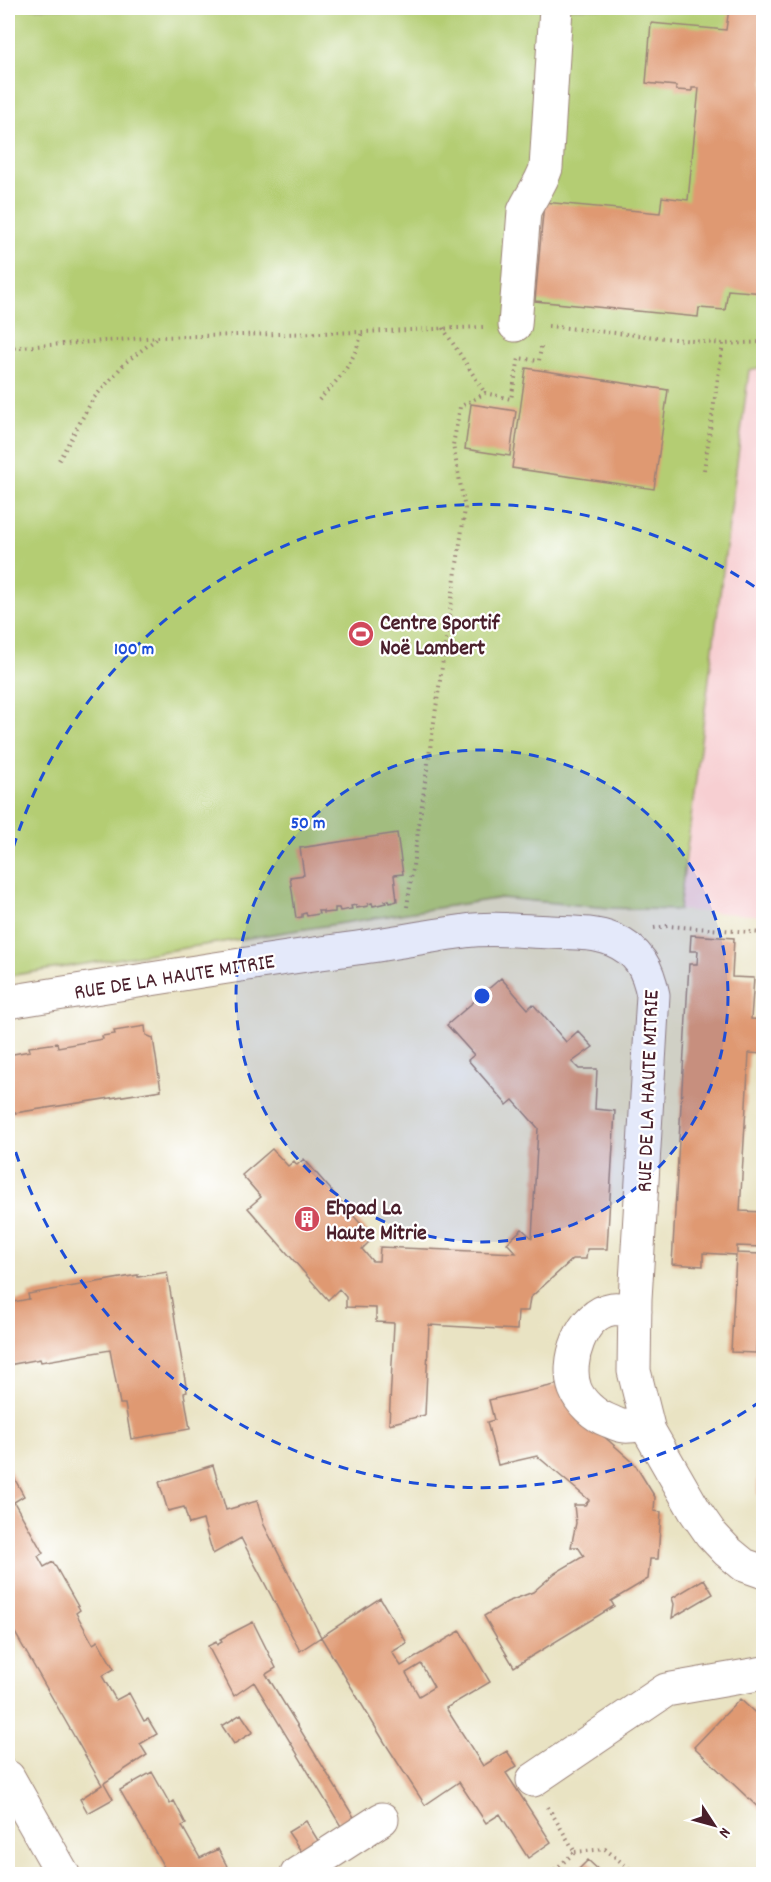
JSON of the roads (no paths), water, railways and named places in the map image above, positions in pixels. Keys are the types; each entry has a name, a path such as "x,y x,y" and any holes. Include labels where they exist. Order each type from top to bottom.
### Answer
{"street":[{"path":"515,325 524,212 546,168 556,8"},
{"name":"RUE DE LA HAUTE MITRIE","path":"8,1002 206,969 483,930 579,933 611,939 624,945 645,966 650,977 653,1006 633,1371 647,1423 675,1478 711,1534 727,1551 744,1564 764,1572"},
{"path":"635,1311 612,1309 597,1315 584,1328 575,1348 571,1370 575,1389 598,1417 623,1426 647,1423"},
{"path":"533,1780 666,1690 764,1673"},
{"path":"8,1777 63,1875"},
{"path":"297,1875 382,1819"}],"place":[{"name":"Centre Sportif Noë Lambert","path":"361,634"},
{"name":"Ehpad La Haute Mitrie","path":"307,1219"}]}
